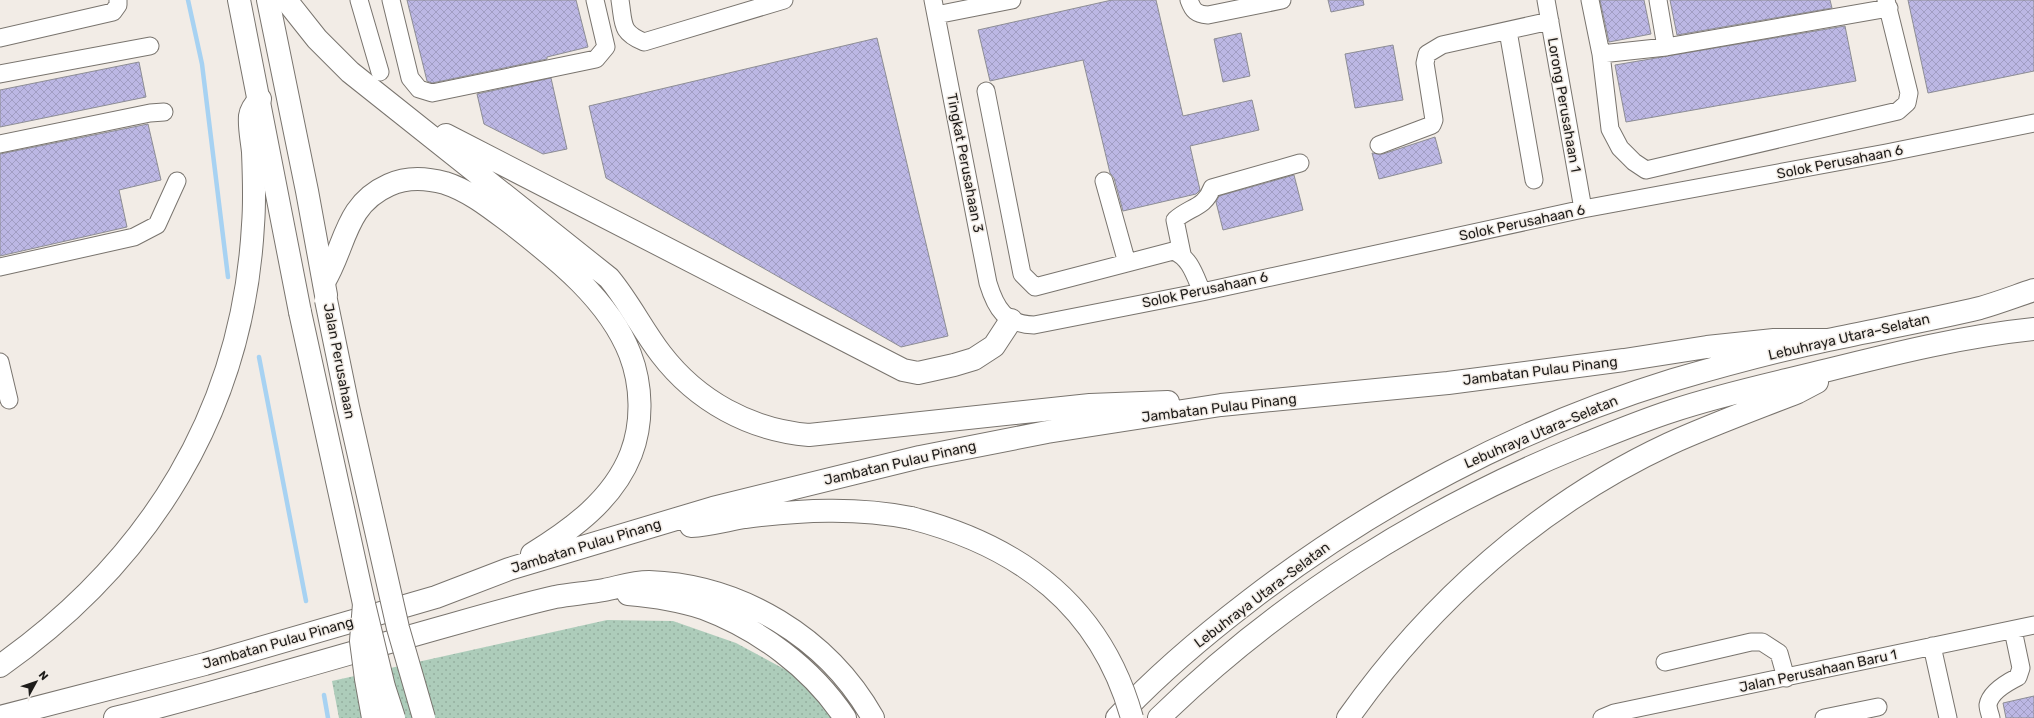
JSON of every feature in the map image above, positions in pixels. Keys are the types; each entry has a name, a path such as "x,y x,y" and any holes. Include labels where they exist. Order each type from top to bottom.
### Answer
{"main road":[{"name":"Jalan Perusahaan","path":"239,0 260,99 300,312 364,604 384,687 394,718"},
{"name":"Jalan Perusahaan","path":"268,0 307,191 348,407 397,622 424,718"},
{"path":"286,0 333,56 350,72 597,266 621,292 661,353 685,381 712,403 748,421 792,434 828,434 984,415 1090,405 1155,401 1221,405"},
{"path":"0,666 24,650 62,618 92,589 117,561 145,527 172,487 211,416 229,366 241,320 252,248 254,202 251,114 260,99"},
{"path":"413,122 438,131 903,370 918,373 974,359 994,346 1011,320"},
{"path":"325,291 347,226 370,197 388,185 398,182 418,179 437,181 468,194 496,211 534,241 576,278 615,325 630,353 637,382 639,423 630,456 611,488 585,516 562,535 509,569"},
{"name":"Lebuhraya Utara–Selatan","path":"1117,718 1155,680 1215,627 1299,564 1381,511 1468,462 1523,437 1624,397 1680,378 1826,340 1982,307 2034,290"},
{"name":"Lebuhraya Utara–Selatan","path":"1160,718 1233,652 1348,566 1478,491 1558,455 1670,411 1724,395 1991,333 2034,328"},
{"name":"Jambatan Pulau Pinang","path":"0,717 204,664 436,597 509,569 642,528 721,506 920,457 1047,432 1221,405 1455,382 1715,346 1774,340 1826,340"},
{"path":"1348,718 1400,652 1457,590 1517,538 1547,516 1611,476 1668,444 1798,392 1848,365"},
{"path":"642,528 703,525 744,517 816,510 866,510 911,518 943,527 994,548 1024,565 1055,589 1082,620 1107,658 1123,693 1132,718"},
{"path":"603,591 637,583 673,584 713,593 752,607 790,628 811,642 848,681 873,718"},
{"path":"603,591 644,595 701,608 738,624 782,651 816,682 846,718"},
{"name":"Jambatan Pulau Pinang","path":"115,718 253,682 527,604 556,597 603,591"},
{"path":"364,604 362,641 366,679 373,718"}],"street":[{"path":"0,38 113,12 118,5 118,0"},
{"path":"359,0 380,72"},
{"path":"391,0 410,78 419,89 432,93 596,59 606,47 595,0"},
{"path":"620,0 624,29 633,37 644,42 784,0"},
{"path":"935,8 1012,0"},
{"path":"1189,0 1193,10 1198,15 1208,15 1222,6 1282,0"},
{"name":"Lorong Perusahaan 1","path":"1546,0 1583,209"},
{"path":"1590,0 1601,54 1610,129 1620,148 1634,162 1646,170 1898,111 1907,103 1910,93 1888,4 1666,47 1601,54"},
{"path":"1658,0 1666,47"},
{"name":"Tingkat Perusahaan 3","path":"935,8 988,284 993,299 1001,311 1011,320"},
{"path":"1379,145 1432,125 1434,120 1425,63 1427,54 1442,45 1550,21"},
{"path":"1508,30 1534,180"},
{"path":"0,74 150,46"},
{"path":"986,91 1022,274 1034,287 1173,251 1182,254"},
{"path":"0,144 150,113 164,112"},
{"name":"Solok Perusahaan 6","path":"1011,320 1020,324 1034,325 1202,292 1583,209 1886,153 2034,122"},
{"path":"1202,292 1188,261 1182,254 1174,220 1183,212 1198,207 1209,198 1212,188 1300,163"},
{"path":"0,267 142,234 157,225 177,181"},
{"path":"1104,181 1127,263"},
{"path":"0,362 9,400"},
{"name":"Jalan Perusahaan Baru 1","path":"1602,718 1614,713 1648,713 1786,678 2034,625"},
{"path":"1991,718 1988,706 1991,700 2006,684 2026,674 2021,668 2013,630"},
{"path":"1665,662 1751,642 1762,642 1779,653 1786,678"},
{"path":"1932,646 1948,718"},
{"path":"1824,718 1878,707"}],"green space":[{"path":"607,620 673,621 736,643 799,677 837,718 339,718 332,681"}],"building":[{"path":"407,0 576,0 588,47 547,57 547,59 432,83 427,81"},
{"path":"1112,0 1156,0 1183,116 1252,100 1259,130 1190,146 1200,190 1196,194 1123,211 1114,178 1110,173 1083,60 990,81 978,30"},
{"path":"1328,0 1363,0 1364,5 1331,12"},
{"path":"1600,0 1644,0 1651,34 1609,42"},
{"path":"1670,0 1830,0 1832,8 1677,35"},
{"path":"1908,0 2034,0 2034,71 1928,93"},
{"path":"1845,26 1856,81 1626,122 1615,65"},
{"path":"1241,33 1250,76 1223,82 1214,39"},
{"path":"877,38 948,336 901,347 606,178 589,106"},
{"path":"1393,45 1403,100 1355,108 1345,54"},
{"path":"139,62 146,97 0,127 0,90"},
{"path":"551,78 567,149 543,154 484,124 477,94"},
{"path":"148,124 161,180 119,190 127,227 0,256 0,154"},
{"path":"1435,137 1442,163 1379,179 1372,153 1383,154"},
{"path":"1294,175 1303,210 1223,230 1216,202 1219,196"},
{"path":"2034,696 2034,718 2006,718 2003,703"}],"waterway":[{"path":"188,0 202,64 228,277"},
{"path":"259,357 306,601"},
{"path":"324,695 328,718"}]}
